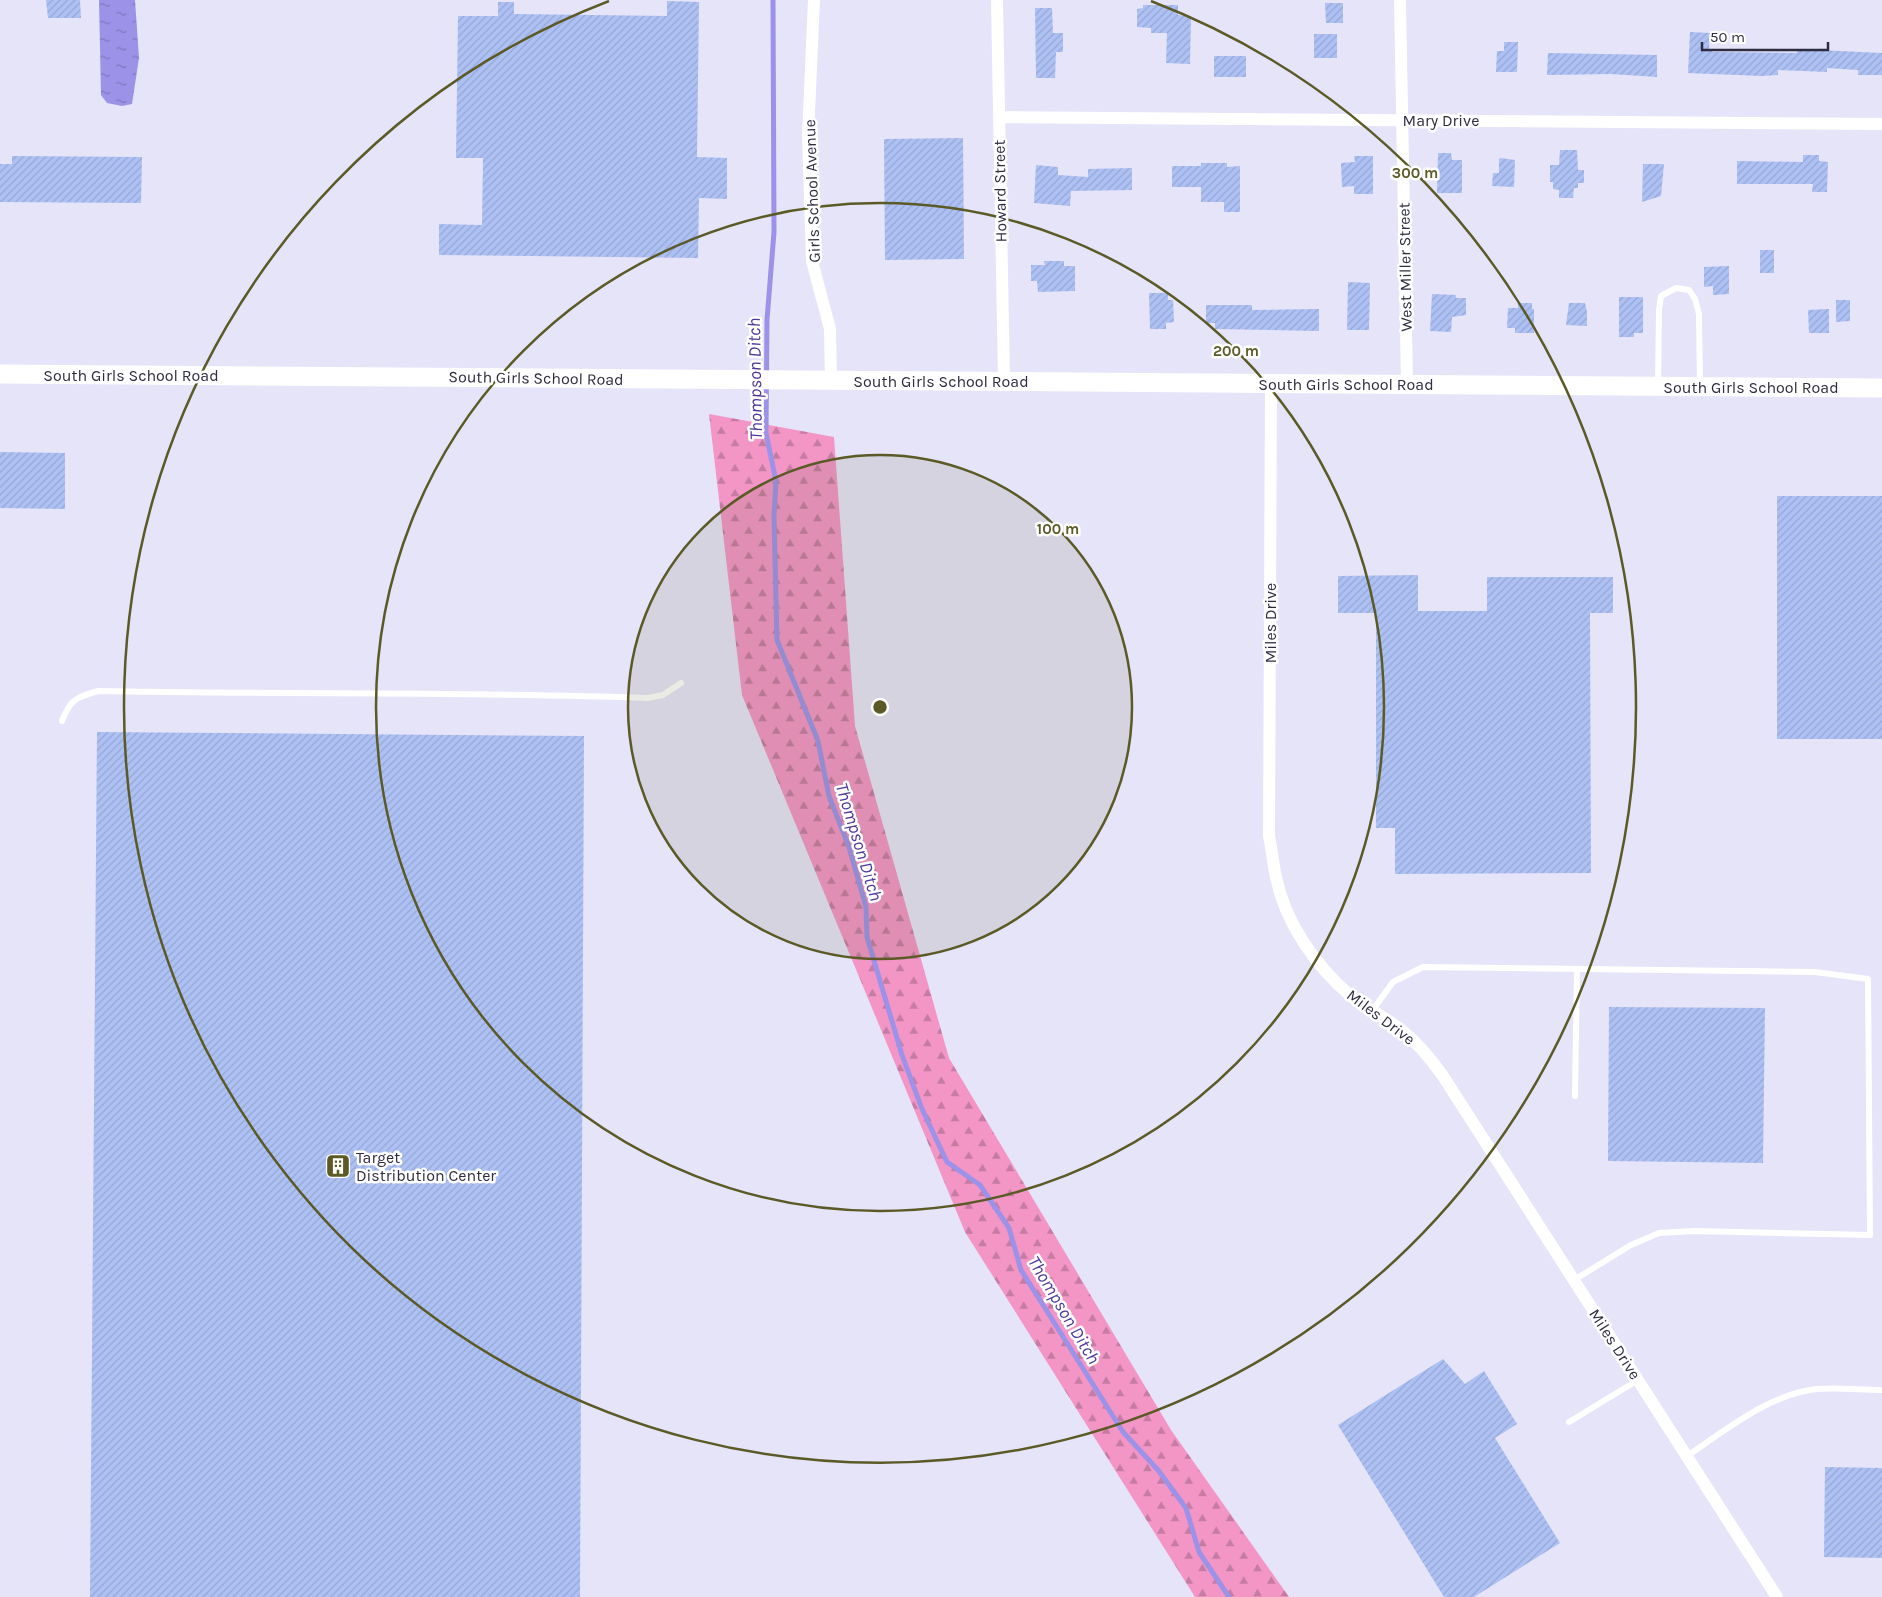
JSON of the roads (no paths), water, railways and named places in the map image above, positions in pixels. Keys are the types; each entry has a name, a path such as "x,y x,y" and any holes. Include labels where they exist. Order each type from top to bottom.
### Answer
{"main road":[{"name":"South Girls School Road","path":"0,374 1882,388"}],"street":[{"name":"Girls School Avenue","path":"814,0 808,136 812,261 830,329 831,381"},
{"name":"Howard Street","path":"997,0 1004,381"},
{"name":"West Miller Street","path":"1400,0 1407,384"},
{"name":"Mary Drive","path":"999,117 1882,124"},
{"name":"Miles Drive","path":"1271,383 1269,836 1272,863 1283,901 1304,944 1329,975 1372,1010 1405,1033 1439,1069 1777,1597"}],"lane":[{"path":"1658,387 1658,310 1661,296 1676,288 1689,290 1698,307 1700,387"},
{"path":"62,722 67,708 77,697 98,692 282,695 459,693 648,698 663,695 682,683"},
{"path":"1372,1010 1393,982 1423,966 1815,972 1868,980 1870,1235 1694,1231 1659,1233 1631,1246 1574,1280"},
{"path":"1575,1096 1577,969"},
{"path":"1569,1422 1638,1380"},
{"path":"1687,1456 1744,1418 1792,1395 1819,1389 1882,1390"}],"water":[{"path":"99,0 135,0 139,58 132,104 122,106 107,103 101,95"}],"waterway":[{"name":"Thompson Ditch","path":"773,0 774,232 767,320 766,433 776,481 774,516 777,640 818,741 829,796 849,847 866,907 867,937 902,1055 922,1109 947,1162 980,1185 1009,1228 1021,1270 1123,1432 1158,1470 1186,1508 1199,1552 1229,1597"}],"place":[{"name":"Target Distribution Center","path":"338,1166"}]}
